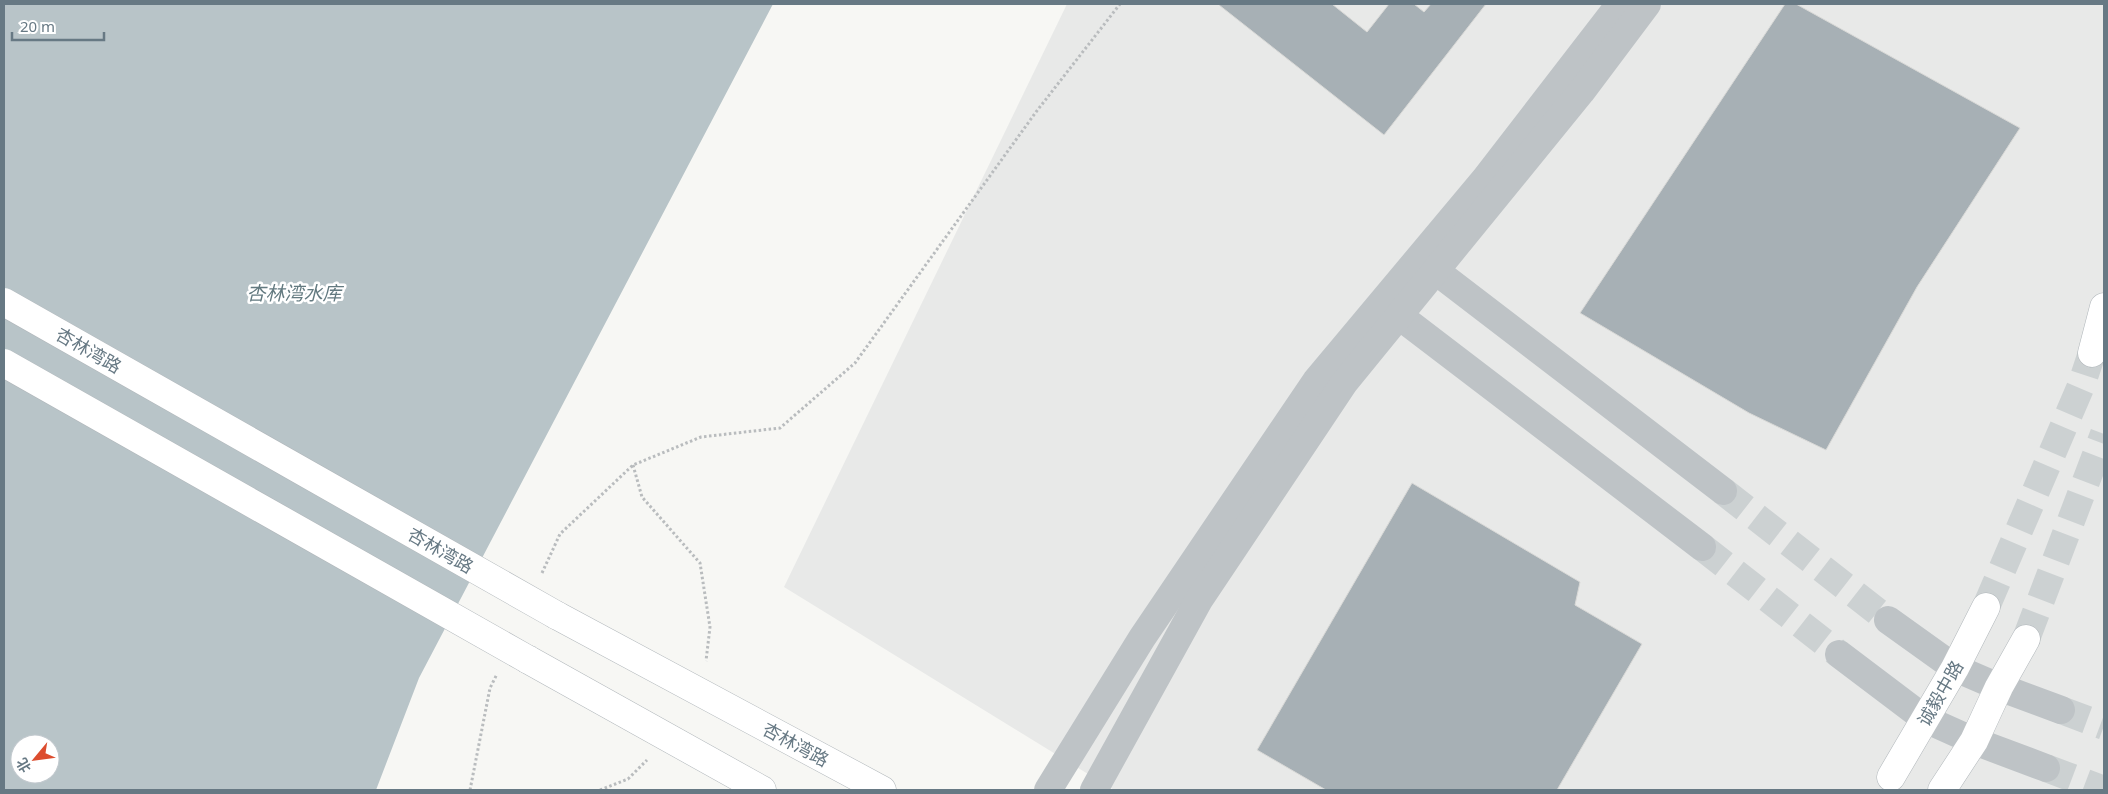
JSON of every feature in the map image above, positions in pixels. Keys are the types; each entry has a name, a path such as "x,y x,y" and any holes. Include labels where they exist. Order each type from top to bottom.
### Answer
{"main road":[{"name":"杏林湾路","path":"4,302 556,615 882,790"},
{"path":"2092,353 2104,308"},
{"path":"4,363 762,790"},
{"name":"诚毅中路","path":"1891,777 1955,668 1986,608"},
{"path":"1942,790 1974,741 1999,687 2026,639"}],"street":[{"path":"1427,264 1484,179 1620,4"},
{"path":"1048,790 1142,638 1316,381 1390,309 1427,264 1581,92 1647,4"},
{"path":"1427,264 1723,491"},
{"path":"1390,309 1702,548"},
{"path":"1094,790 1199,600 1344,383 1390,309"},
{"path":"1888,620 1955,668 2061,710"},
{"path":"1839,654 1925,719 1974,741 2046,768"}],"path":[{"path":"539,579 560,534 633,465 702,437 780,428 855,364 1036,112 1120,4"},
{"path":"633,465 642,497 700,563 710,626 703,694"},
{"path":"470,790 490,688 499,670"},
{"path":"600,790 628,779 668,738"}],"shaded area":[{"path":"1067,4 2104,4 2104,790 1114,790 784,587"}],"water":[{"name":"杏林湾水库","path":"4,4 773,4 419,678 376,790 4,790"}],"building":[{"path":"1332,4 1367,32 1389,4 1414,4 1424,12 1431,4 1486,4 1384,135 1219,5"},
{"path":"1785,4 1796,4 2020,128 1917,287 1826,450 1749,413 1580,313"},
{"path":"1412,483 1580,582 1575,605 1642,644 1557,790 1326,790 1257,750"}],"tunnel":[{"path":"1986,607 2081,386 2092,353"},
{"path":"2026,639 2104,434"},
{"path":"1723,491 1888,620"},
{"path":"1702,547 1839,654"},
{"path":"2061,710 2104,726"},
{"path":"2046,768 2104,790"}]}
